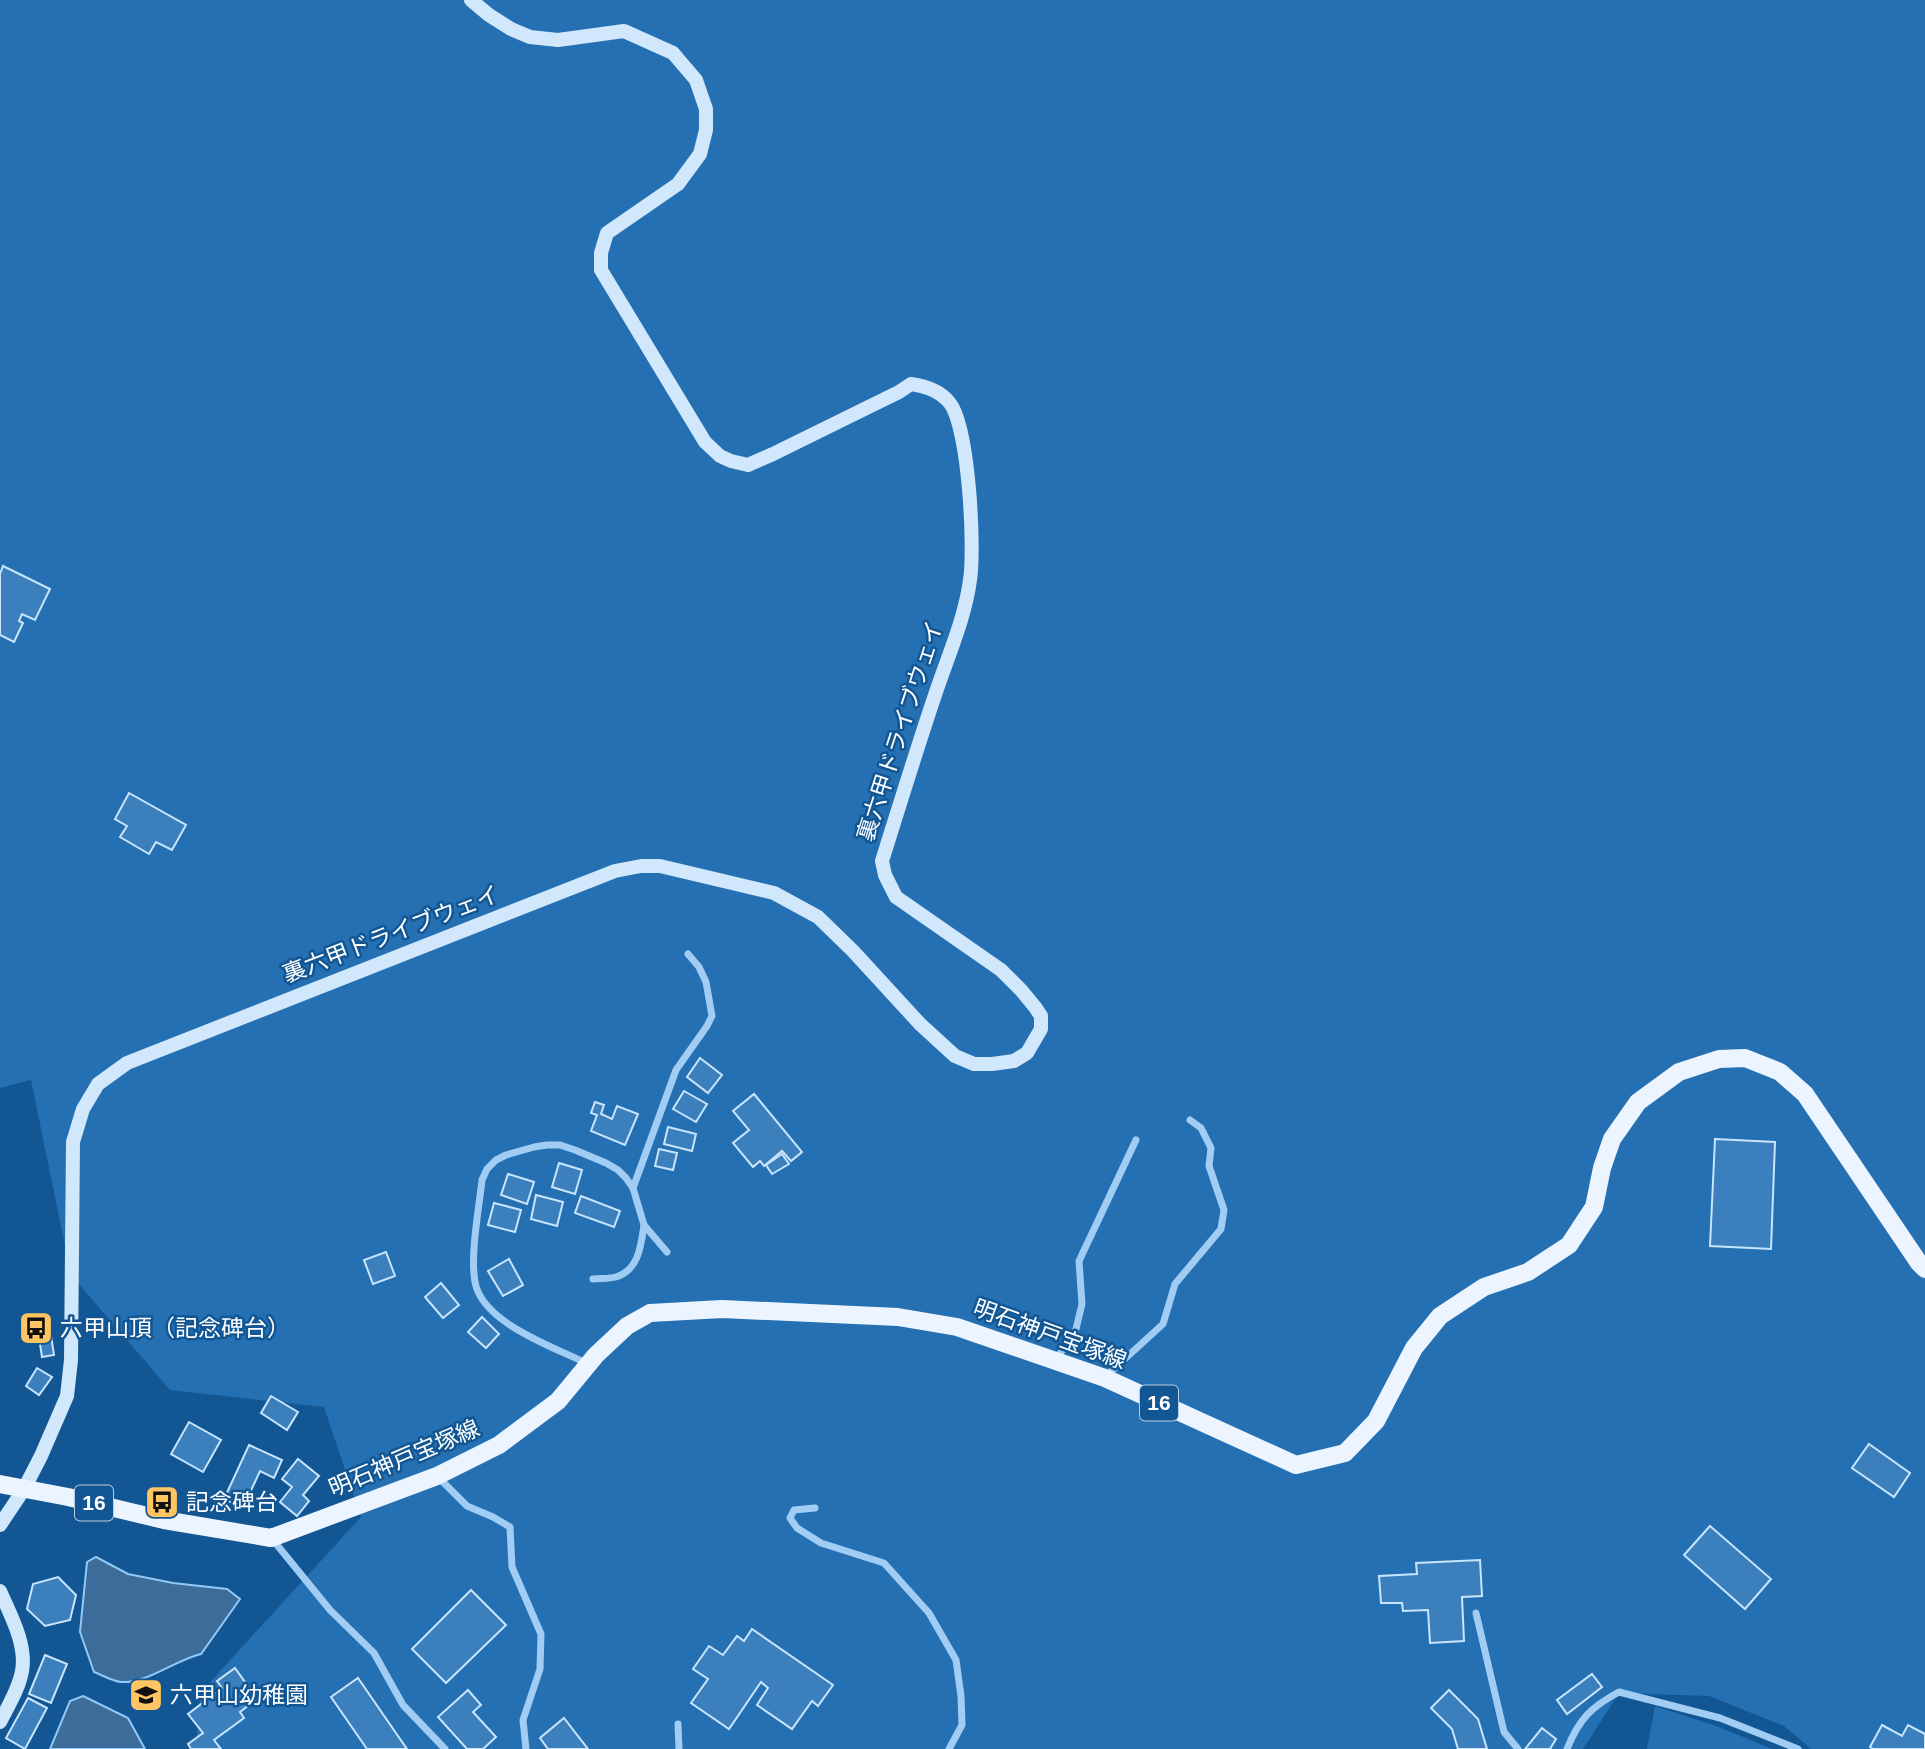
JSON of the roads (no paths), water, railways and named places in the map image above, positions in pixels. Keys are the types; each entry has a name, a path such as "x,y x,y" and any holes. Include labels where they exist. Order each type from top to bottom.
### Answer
{"main road":[{"name":"明石神戸宝塚線","path":"0,1483 164,1520 271,1538 438,1476 499,1445 558,1401 588,1364 627,1326 650,1313 722,1309 898,1317 957,1327 1105,1378 1296,1465 1345,1453 1376,1421 1414,1348 1440,1316 1484,1287 1528,1272 1569,1245 1594,1208 1602,1168 1612,1139 1638,1102 1679,1072 1719,1059 1745,1058 1780,1072 1805,1094 1919,1264 1925,1269"}],"street":[{"name":"裏六甲ドライブウェイ","path":"24,1489 67,1396 71,1360 73,1142 83,1109 98,1084 127,1063 615,871 641,866 660,866 691,872 774,893 818,917 920,1024 955,1055 974,1064 1014,1061 1027,1053 1041,1030 1041,1016 1002,970 896,897 882,861 964,609 971,579 969,481 960,425 950,402 929,387 911,384 748,465 720,456 705,442 601,271 601,253 607,233 678,184 700,154 706,130 706,109 696,80 673,53 624,31 558,40 530,37 500,22 471,0"},
{"path":"633,1188 676,1070 712,1016 706,982 699,967 688,954"},
{"path":"1105,1378 1163,1324 1175,1284 1222,1229 1224,1210 1209,1166 1211,1147 1201,1128 1190,1120"},
{"path":"1056,1360 1075,1333 1082,1304 1079,1261 1136,1140"},
{"path":"588,1364 521,1331 492,1312 482,1301 475,1283 473,1262 482,1180 487,1169 506,1155 534,1147 560,1145 585,1154 618,1170 633,1188 644,1225 667,1252"},
{"path":"593,1279 617,1277 627,1271 637,1259 644,1225"},
{"path":"438,1476 467,1506 494,1517 509,1527 513,1567 541,1634 540,1669 523,1720 526,1749"},
{"path":"0,1525 24,1489"},
{"path":"815,1508 794,1510 790,1518 797,1528 821,1543 884,1563 929,1613 957,1660 962,1725 949,1749"},
{"path":"271,1538 330,1610 374,1653 403,1705 445,1749"},
{"path":"0,1591 15,1627 23,1662 18,1684 0,1722"},
{"path":"1476,1613 1504,1732 1518,1749"},
{"path":"1567,1749 1575,1730 1597,1703 1619,1692 1720,1718 1798,1749"},
{"path":"678,1724 679,1749"}],"place":[{"name":"六甲山頂（記念碑台）","path":"36,1328"},
{"name":"記念碑台","path":"162,1502"},
{"name":"六甲山幼稚園","path":"146,1695"}]}
